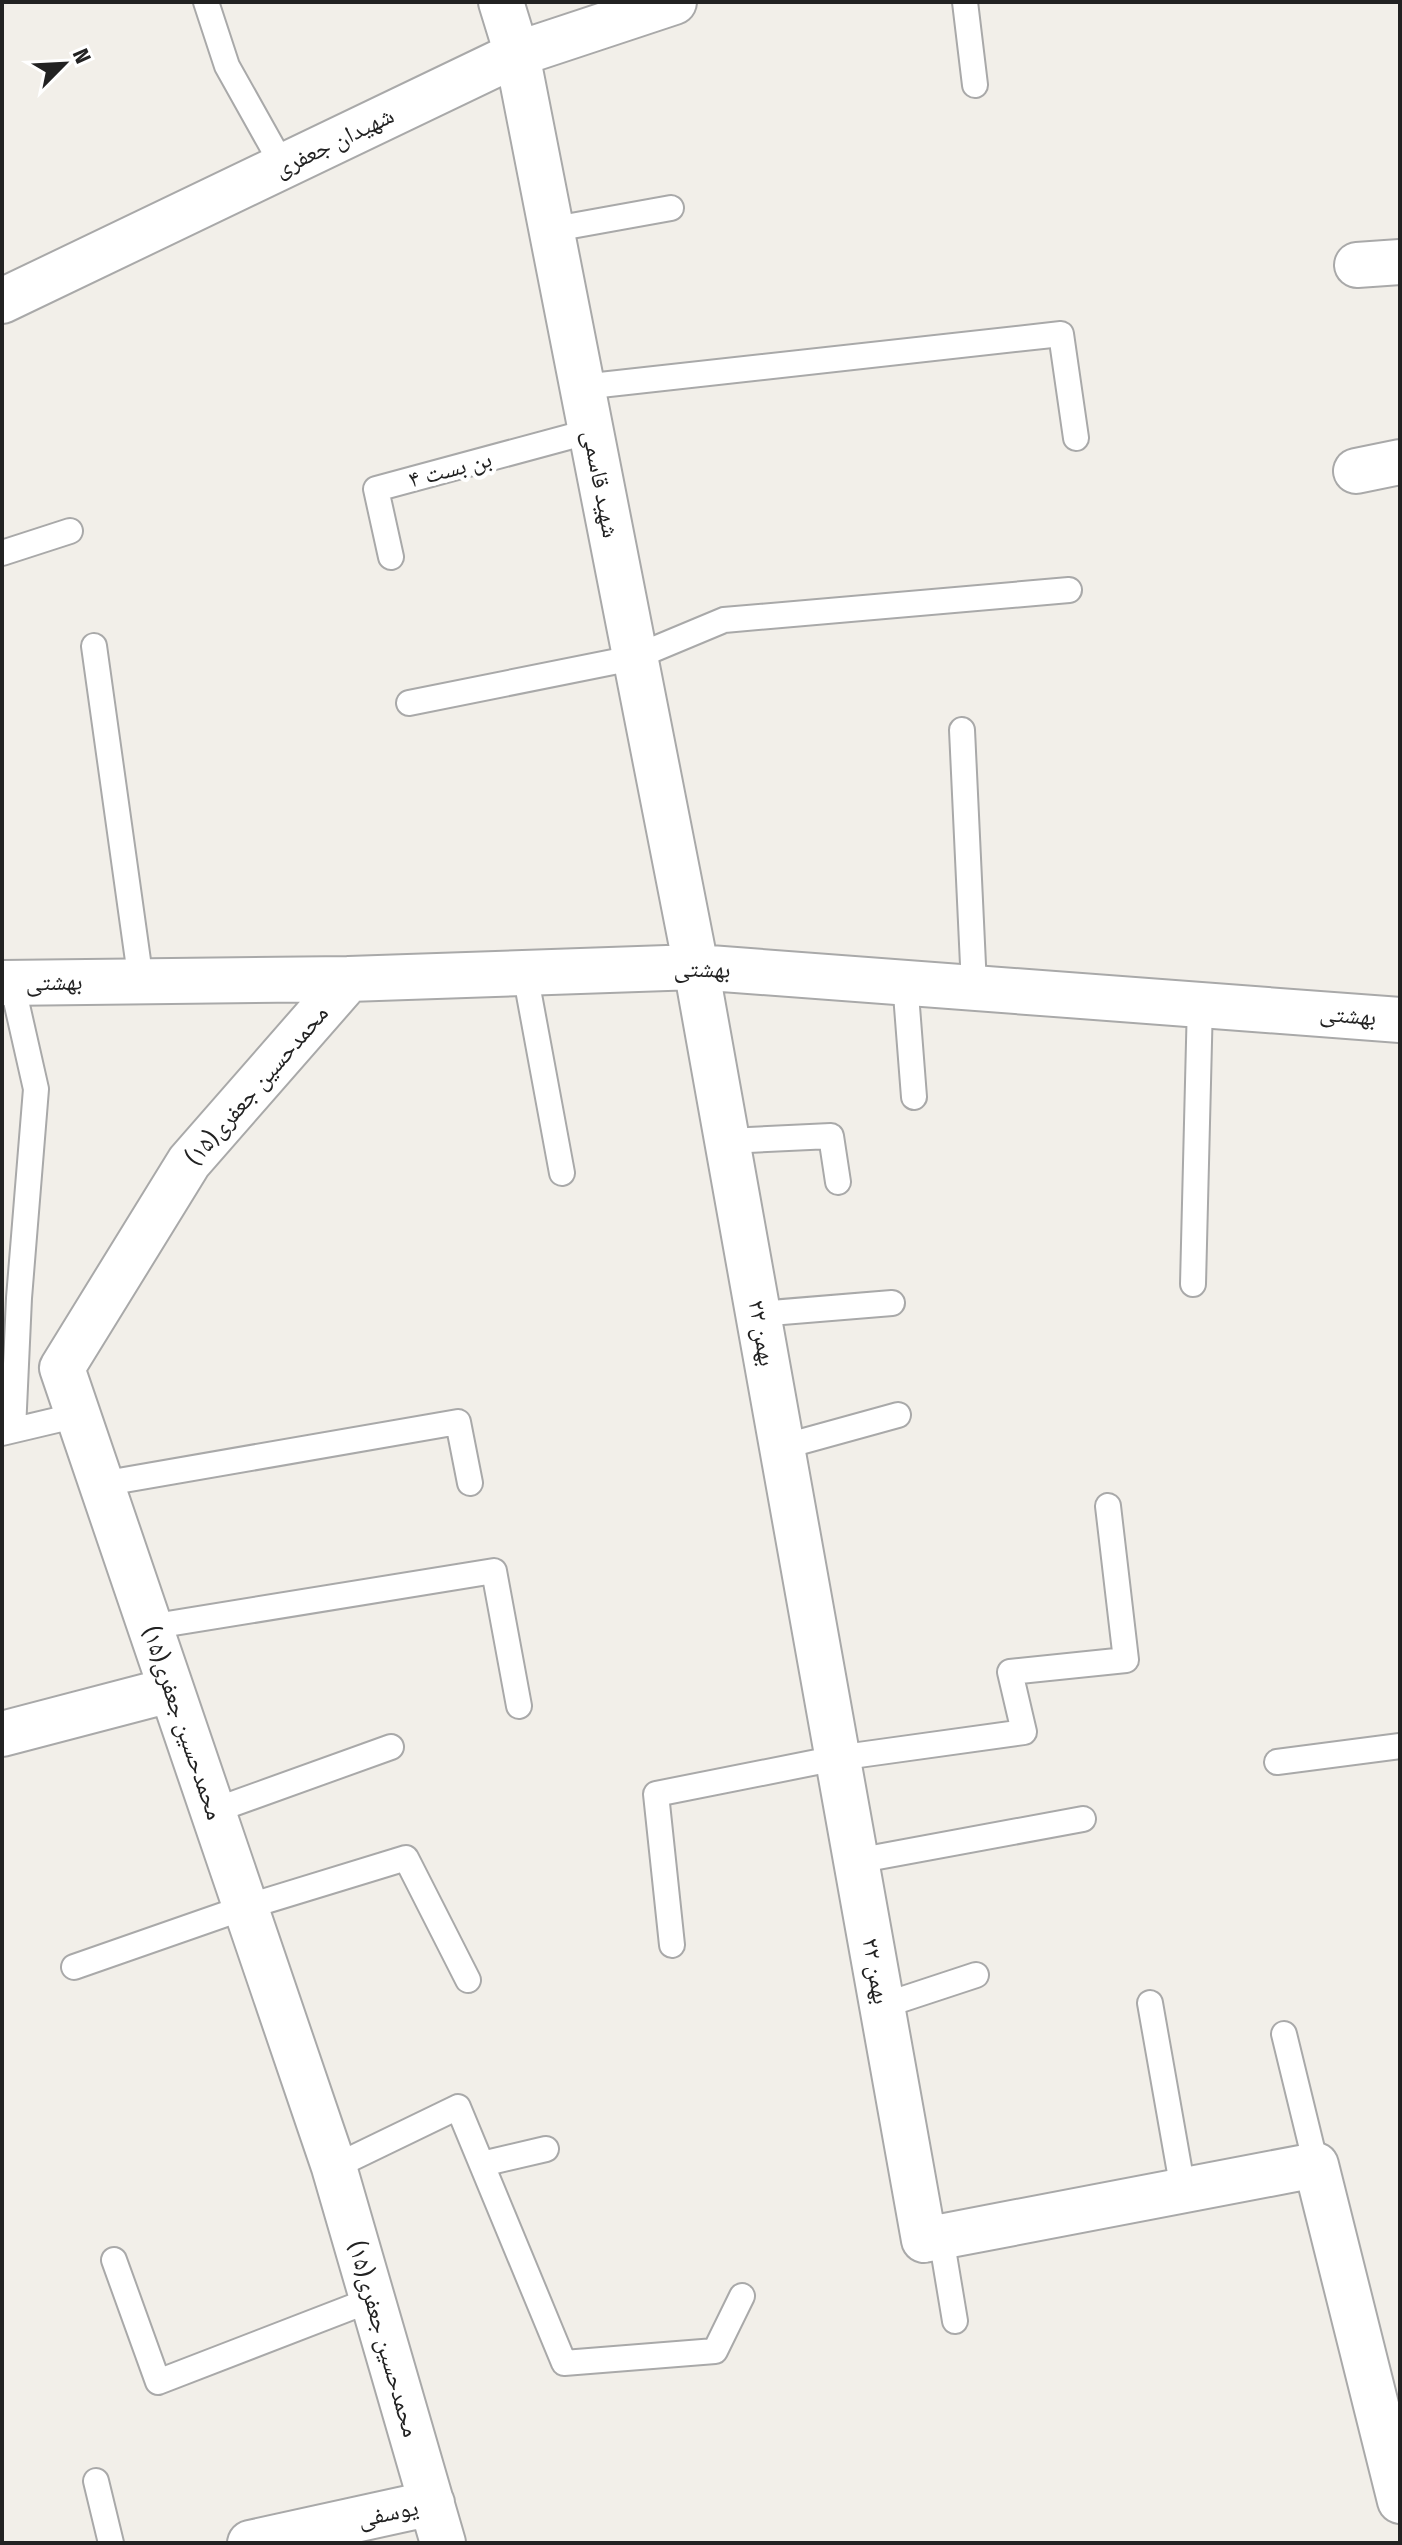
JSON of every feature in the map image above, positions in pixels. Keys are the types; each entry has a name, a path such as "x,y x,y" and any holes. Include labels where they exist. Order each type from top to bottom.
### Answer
{"street":[{"name":"شهید قاسمی","path":"501,2 517,54 549,230 696,967"},
{"name":"شهیدان جعفری","path":"2,301 517,54 674,2"},
{"path":"1357,265 1400,262"},
{"path":"1356,471 1400,462"},
{"name":"بهشتی","path":"7,983 349,979 696,967 1200,1002 1400,1020"},
{"name":"۲۲ بهمن","path":"696,967 924,2240 941,2237"},
{"name":"محمدحسین جعفری(۱۵)","path":"349,979 181,1175 62,1368 334,2167 437,2523"},
{"path":"2,1734 170,1690"},
{"path":"941,2237 1316,2165 1400,2501"},
{"name":"یوسفی","path":"250,2543 437,2523"}],"lane":[{"path":"206,2 227,66 283,166"},
{"path":"965,2 975,85"},
{"path":"549,230 671,208"},
{"path":"582,387 1061,334 1076,438"},
{"name":"بن بست ۴","path":"391,557 376,489 591,431"},
{"path":"2,553 70,531"},
{"path":"409,703 633,658 724,620 1069,590"},
{"path":"94,646 141,982"},
{"path":"962,730 974,986"},
{"path":"525,973 562,1173"},
{"path":"905,981 914,1097"},
{"path":"7,983 36,1089 8,1432 78,1415"},
{"path":"1193,1284 1200,1002"},
{"path":"728,1141 831,1136 838,1182"},
{"path":"758,1314 892,1303"},
{"path":"782,1447 898,1415"},
{"path":"101,1484 458,1422 470,1483"},
{"path":"672,1945 656,1794 837,1758 1024,1732 1010,1672 1126,1660 1108,1506"},
{"path":"149,1627 494,1571 519,1706"},
{"path":"1277,1762 1400,1746"},
{"path":"213,1811 391,1747"},
{"path":"856,1861 1083,1819"},
{"path":"74,1967 246,1907 406,1858 468,1980"},
{"path":"882,2006 976,1975"},
{"path":"1150,2003 1183,2190"},
{"path":"1284,2034 1316,2165"},
{"path":"334,2167 458,2107 564,2363 715,2351 742,2296"},
{"path":"482,2164 546,2149"},
{"path":"941,2237 955,2321"},
{"path":"114,2260 158,2382 373,2299"},
{"path":"96,2481 111,2543"}]}
